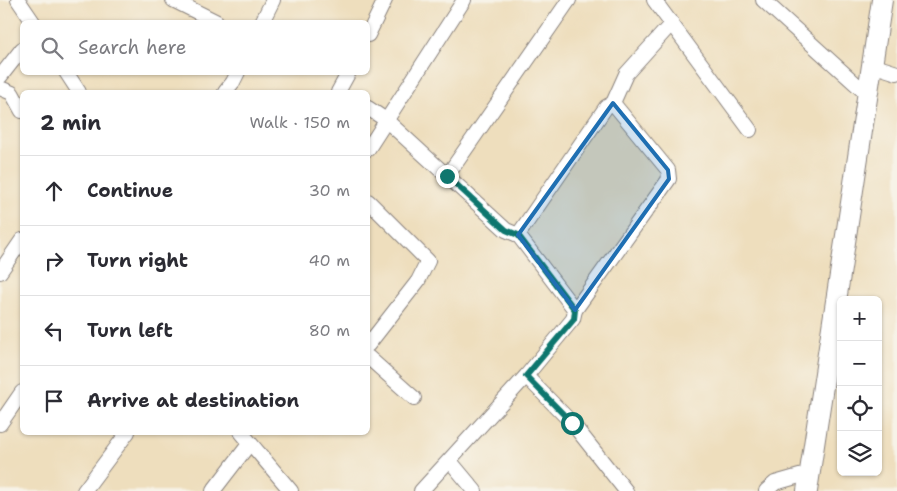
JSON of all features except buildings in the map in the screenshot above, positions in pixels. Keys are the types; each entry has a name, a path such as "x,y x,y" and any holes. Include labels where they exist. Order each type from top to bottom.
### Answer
{"main road":[{"path":"809,482 882,0"}],"street":[{"path":"18,0 32,20"},
{"path":"173,0 213,20"},
{"path":"263,20 273,0"},
{"path":"370,31 385,0"},
{"path":"370,146 464,0"},
{"path":"447,176 569,0"},
{"path":"654,0 750,130"},
{"path":"763,0 868,95"},
{"path":"518,235 606,107 613,103 626,74 672,23"},
{"path":"0,76 20,51"},
{"path":"872,65 897,73"},
{"path":"68,75 78,90"},
{"path":"227,90 236,75"},
{"path":"342,90 348,75"},
{"path":"0,88 12,93 20,107"},
{"path":"421,491 526,376 574,319 575,310 669,179 668,170 613,103"},
{"path":"370,109 386,120 506,230 518,235 575,310"},
{"path":"370,203 428,261 418,281 370,342"},
{"path":"0,272 20,243"},
{"path":"370,359 414,398"},
{"path":"526,376 572,423 626,491"},
{"path":"0,424 20,395"},
{"path":"84,491 126,435"},
{"path":"213,491 246,438 291,491"},
{"path":"450,461 475,491"},
{"path":"766,491 775,483 809,482"}],"highlighted area":[{"path":"613,103 668,170 669,179 575,310 518,235"}],"route":[{"path":"447,176 506,230 518,235 575,310 574,319 526,376 572,423"}]}
